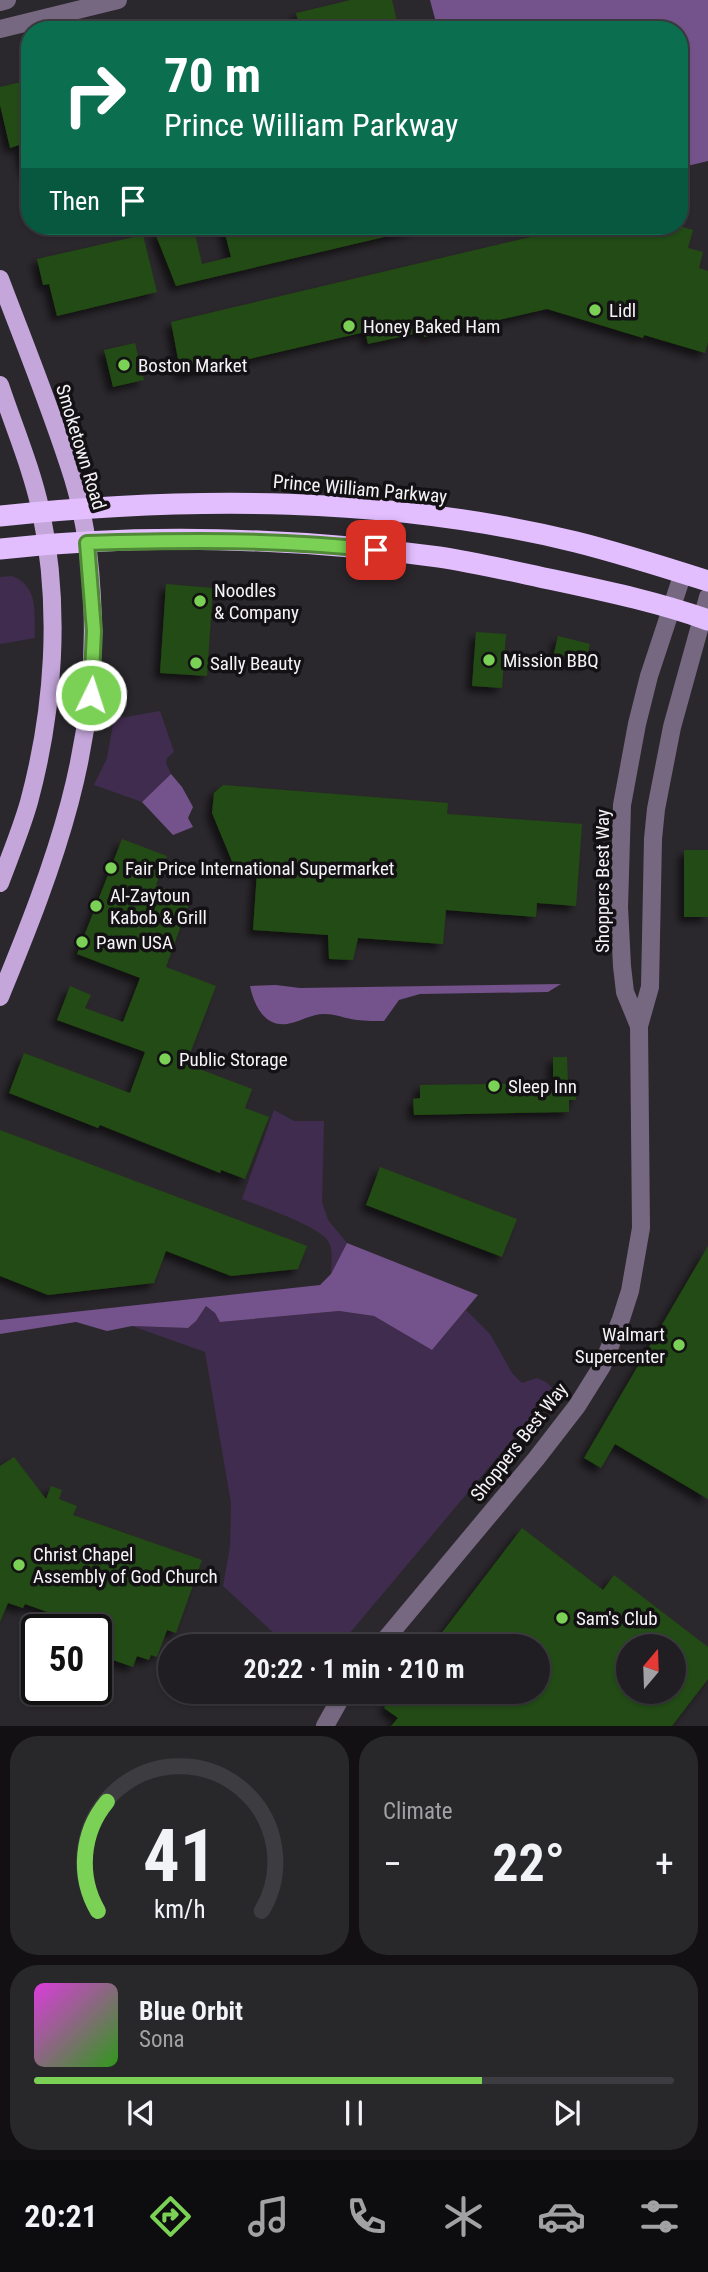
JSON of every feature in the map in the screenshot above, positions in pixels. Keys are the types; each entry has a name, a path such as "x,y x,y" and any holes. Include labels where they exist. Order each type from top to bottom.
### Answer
{"highway":[{"name":"Prince William Parkway","path":"0,516 150,504 222,503 391,511 475,522 548,536 708,581"},
{"path":"0,549 201,539 363,549 442,558 517,572 705,619"}],"main road":[{"name":"Smoketown Road","path":"0,279 73,479 87,543 94,642 84,748 67,817 0,997"},
{"path":"0,385 41,512 52,629 47,719 28,805 0,883"}],"street":[{"path":"0,2 7,0"},
{"path":"32,21 117,0"},
{"path":"0,29 21,24"},
{"name":"Shoppers Best Way","path":"639,1026 625,992 622,966 619,906 622,811 637,724 683,573"},
{"name":"Shoppers Best Way","path":"390,1634 577,1406 608,1353 630,1291 641,1228 639,1026 650,988 656,809 672,726 705,619 708,597"},
{"path":"325,1726 337,1704"}],"shaded area":[{"path":"430,0 708,0 708,161 688,166 688,21 436,21"},
{"path":"12,576 27,586 31,593 35,638 0,644 0,577"},
{"path":"160,711 174,752 167,758 166,763 171,774 142,802 94,785 107,758 114,719"},
{"path":"171,774 193,807 188,818 193,827 173,835 142,802"},
{"path":"561,984 548,992 420,994 399,1000 384,1021 357,1020 324,1014 287,1024 272,1022 261,1013 250,986 300,988"},
{"path":"274,1110 294,1121 324,1121 322,1202 328,1220 347,1243 331,1274 331,1248 322,1235 288,1217 242,1199"},
{"path":"347,1243 478,1295 432,1350 374,1316 339,1311 220,1322 215,1313 206,1306 188,1328 132,1326 107,1331 76,1322 0,1334 0,1320 320,1285 331,1274"},
{"path":"206,1306 215,1313 220,1322 339,1311 374,1316 432,1350 466,1310 490,1334 512,1373 522,1383 537,1378 554,1390 349,1634 275,1634 223,1586 230,1547 231,1503 205,1352 132,1326 188,1328"}],"building":[{"path":"351,0 392,0 397,21 298,21 296,13"},
{"path":"21,82 21,153 19,145 10,148 0,105 0,87"},
{"path":"688,229 693,230 688,248 703,252 699,268 708,271 708,342 705,353 644,335 643,338 547,309 424,337 423,332 368,344 365,332 181,375 171,322 539,235 688,235"},
{"path":"143,235 157,292 57,316 49,284 43,285 37,259"},
{"path":"156,235 195,235 202,264 231,257 225,235 393,235 176,286"},
{"name":"Boston Market","path":"135,343 144,380 113,387 104,350"},
{"path":"166,584 213,588 207,676 160,673"},
{"name":"Mission BBQ","path":"476,632 506,634 502,688 472,686"},
{"path":"558,636 590,644 585,664 553,657"},
{"path":"223,785 448,803 447,814 582,824 576,906 537,903 536,917 446,910 443,944 358,938 353,960 329,959 328,935 253,930 257,872 236,871 212,813 214,793"},
{"path":"122,839 167,856 156,885 191,898 166,967 216,986 186,1064 252,1089 245,1108 269,1117 245,1179 221,1170 220,1173 100,1125 98,1128 9,1093 24,1053 130,1093 145,1052 57,1020 70,986 91,995 85,1008 123,1022 140,978 77,954"},
{"path":"684,850 708,850 708,917 684,917"},
{"name":"Sleep Inn","path":"553,1057 567,1057 568,1086 576,1086 576,1100 569,1100 569,1112 414,1115 413,1099 420,1098 420,1085 553,1083"},
{"path":"0,1130 307,1246 298,1269 231,1276 166,1251 154,1283 48,1295 0,1276"},
{"path":"380,1167 517,1219 502,1257 366,1205"},
{"name":"Walmart Supercenter","path":"708,1246 708,1499 615,1444 601,1468 584,1458"},
{"path":"14,1457 46,1499 51,1486 62,1490 59,1499 77,1506 73,1515 202,1560 176,1633 167,1630 166,1634 158,1634 157,1657 151,1655 149,1660 137,1656 133,1667 112,1660 112,1614 53,1614 25,1604 23,1608 8,1603 0,1622 0,1466"},
{"name":"Sam's Club","path":"522,1528 603,1590 614,1575 708,1647 708,1679 672,1726 391,1726 398,1718 384,1708 387,1704 550,1704 550,1634 441,1634"}],"place":[{"name":"Lidl","path":"595,310"},
{"name":"Honey Baked Ham","path":"349,326"},
{"name":"Boston Market","path":"124,365"},
{"name":"Noodles & Company","path":"200,601"},
{"name":"Mission BBQ","path":"489,660"},
{"name":"Sally Beauty","path":"196,663"},
{"name":"Fair Price International Supermarket","path":"111,868"},
{"name":"Al-Zaytoun Kabob & Grill","path":"96,906"},
{"name":"Pawn USA","path":"82,942"},
{"name":"Public Storage","path":"165,1059"},
{"name":"Sleep Inn","path":"494,1086"},
{"name":"Walmart Supercenter","path":"679,1345"},
{"name":"Christ Chapel Assembly of God Church","path":"19,1565"},
{"name":"Sam's Club","path":"562,1618"}],"route":[{"path":"91,695 94,631 87,543 201,539 376,550"}]}
